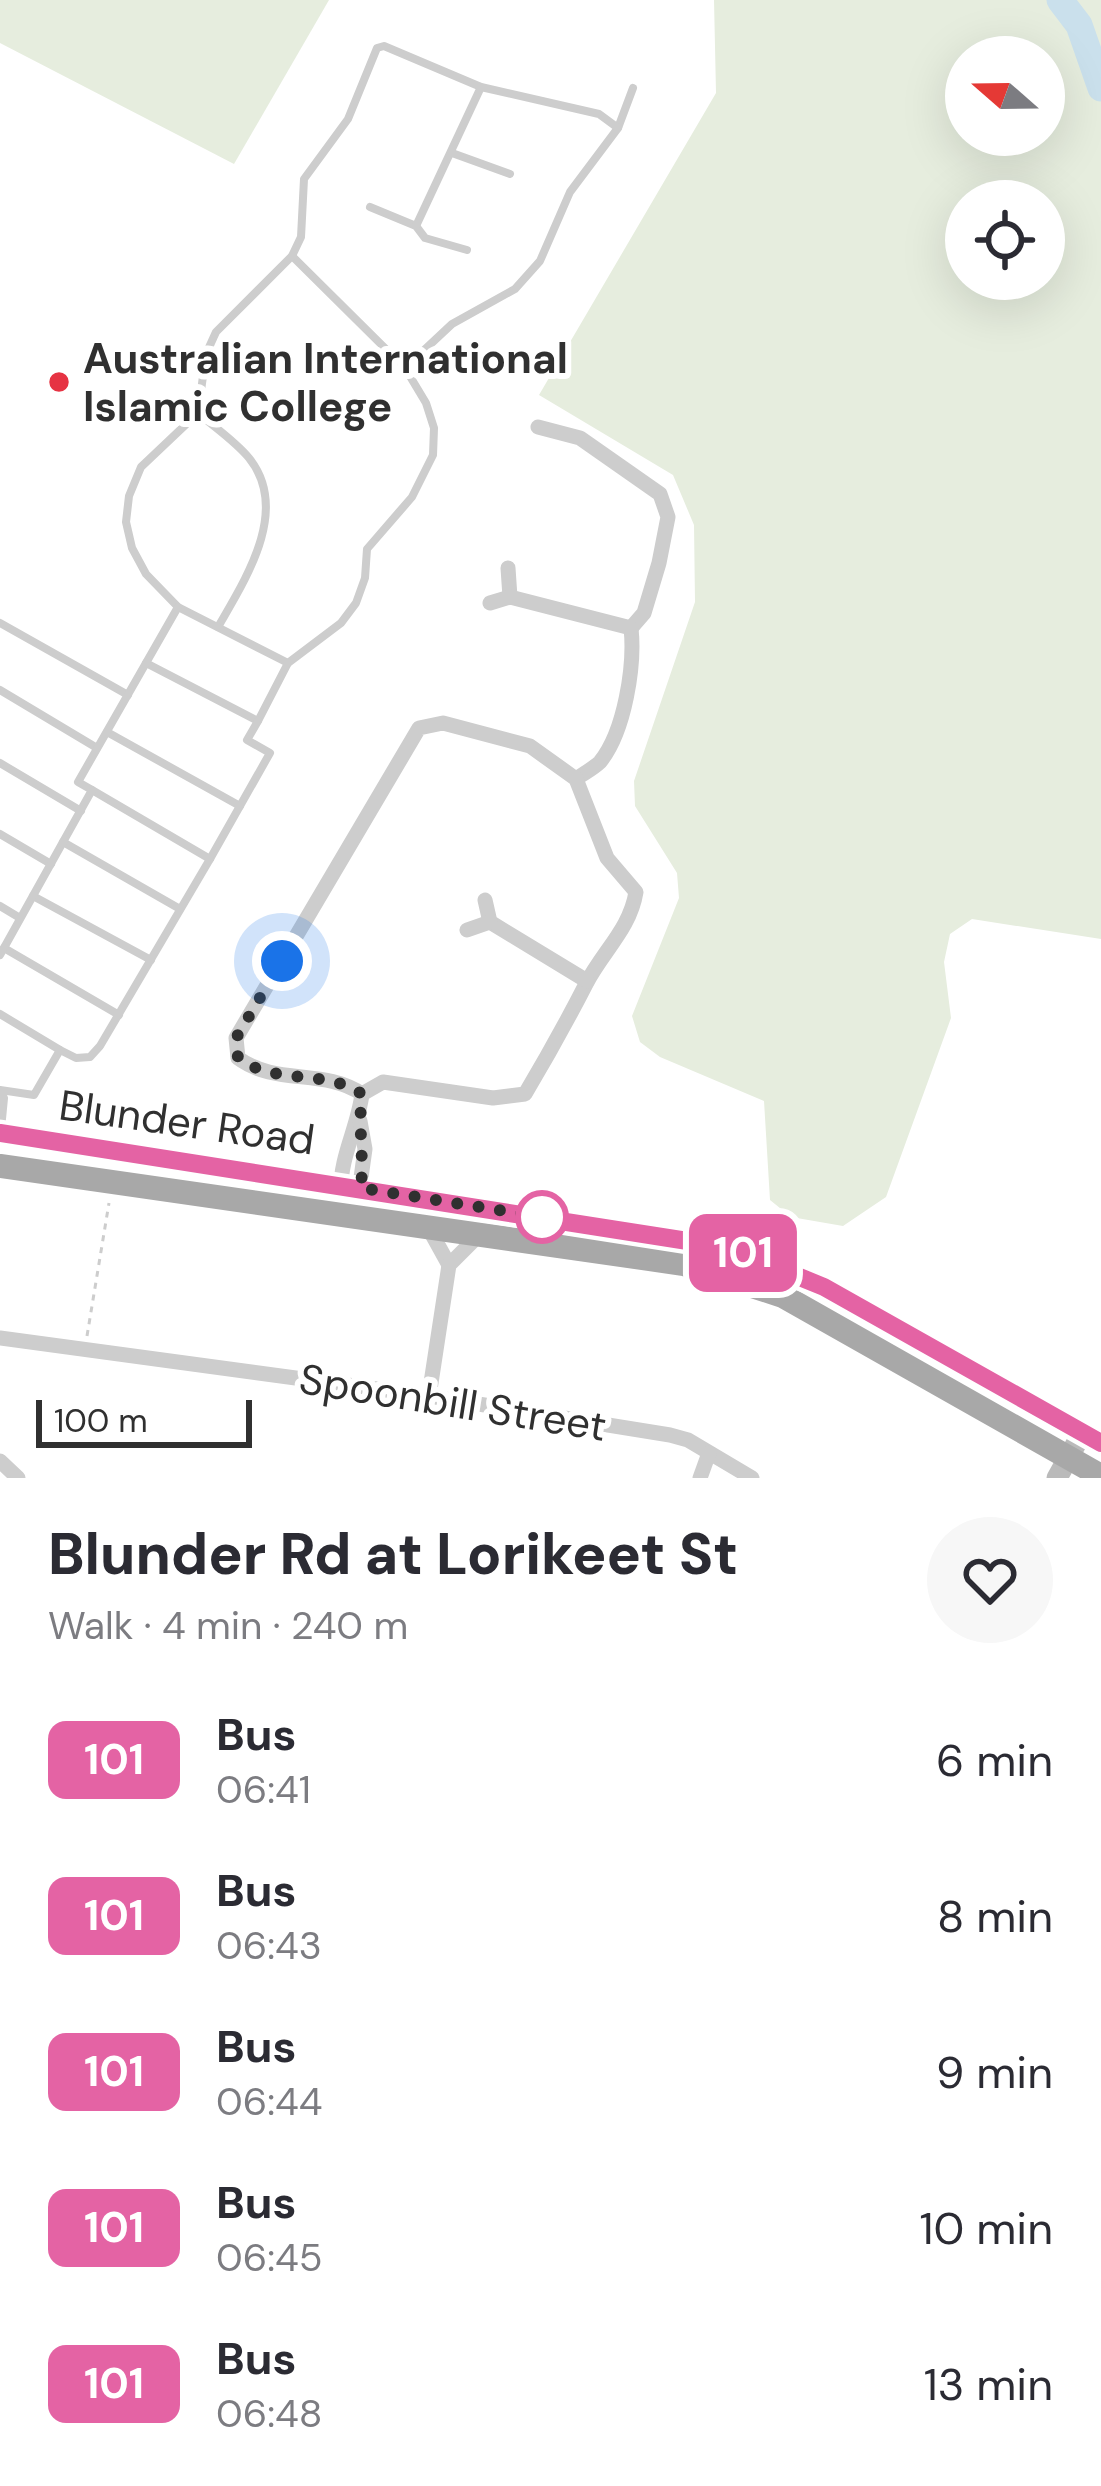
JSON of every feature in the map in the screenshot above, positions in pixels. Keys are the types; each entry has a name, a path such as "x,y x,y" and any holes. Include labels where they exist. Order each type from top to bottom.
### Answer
{"main road":[{"name":"Blunder Road","path":"0,1133 702,1242 762,1259 824,1287 1091,1438"},
{"name":"Blunder Road","path":"0,1166 684,1264 765,1289 826,1319 1062,1468 1101,1476"}],"street":[{"path":"538,427 580,437 660,494 668,518 644,613 631,628 634,654 621,716 600,762 576,779"},
{"path":"508,568 510,597"},
{"path":"490,603 510,597 631,628"},
{"path":"443,723 530,746 576,779 607,858 636,892 633,915 587,981 571,1018 525,1094 493,1098 383,1082 362,1094 344,1082 258,1073 238,1058 236,1038 418,728 443,723"},
{"path":"485,899 490,922 587,981"},
{"path":"467,930 490,922"},
{"path":"346,1215 365,1149 359,1118 362,1094"},
{"path":"428,1228 448,1265 429,1396"},
{"path":"448,1265 479,1235"},
{"name":"Spoonbill Street","path":"0,1338 429,1396 670,1436 688,1440 752,1478"},
{"path":"1062,1468 1091,1438"},
{"path":"700,1478 709,1453"},
{"path":"0,1461 18,1478"}],"lane":[{"path":"288,663 178,607 146,574 132,548 126,522 129,496 141,467 198,413 206,354 216,332 292,256 301,238 304,179 348,119 376,48 384,46 482,87 598,114 618,128"},
{"path":"416,226 482,87"},
{"path":"404,368 452,324 515,289 540,261 570,192 618,128 633,88"},
{"path":"452,153 510,174"},
{"path":"370,207 416,226 424,238 467,250"},
{"path":"0,1014 59,1050 76,1058 90,1057 270,753 247,740 288,663 340,623 356,603 365,578 367,549 412,496 433,455 434,428 426,403 404,368 292,256"},
{"path":"198,413 250,459 262,482 266,510 250,572 218,627"},
{"path":"178,607 78,782 210,859"},
{"path":"0,622 128,695"},
{"path":"146,663 257,721"},
{"path":"0,691 97,748"},
{"path":"107,732 240,806"},
{"path":"0,763 81,811"},
{"path":"92,790 2,951 118,1015"},
{"path":"0,834 51,864"},
{"path":"63,842 180,909"},
{"path":"33,896 151,960"},
{"path":"0,906 20,918"},
{"path":"0,1090 34,1095 59,1050"},
{"path":"0,1090 4,1098 0,1133"}],"path":[{"path":"85,1349 109,1203"}],"green space":[{"path":"0,0 329,0 234,164 0,43"},
{"path":"714,0 1101,0 1101,939 972,919 950,934 944,962 951,1018 886,1197 843,1226 791,1217 770,1200 764,1101 660,1057 640,1042 632,1016 679,898 677,873 635,806 634,781 695,602 694,525 673,475 539,395 716,93"}],"waterway":[{"path":"1060,0 1079,25 1101,88"}],"bus line":[{"name":"101","path":"0,1133 726,1247 824,1287 1101,1443"}],"place":[{"name":"Australian International Islamic College","path":"59,382"}],"route":[{"path":"282,961 236,1038 238,1058 258,1073 344,1082 362,1094 361,1188 542,1217"}]}
